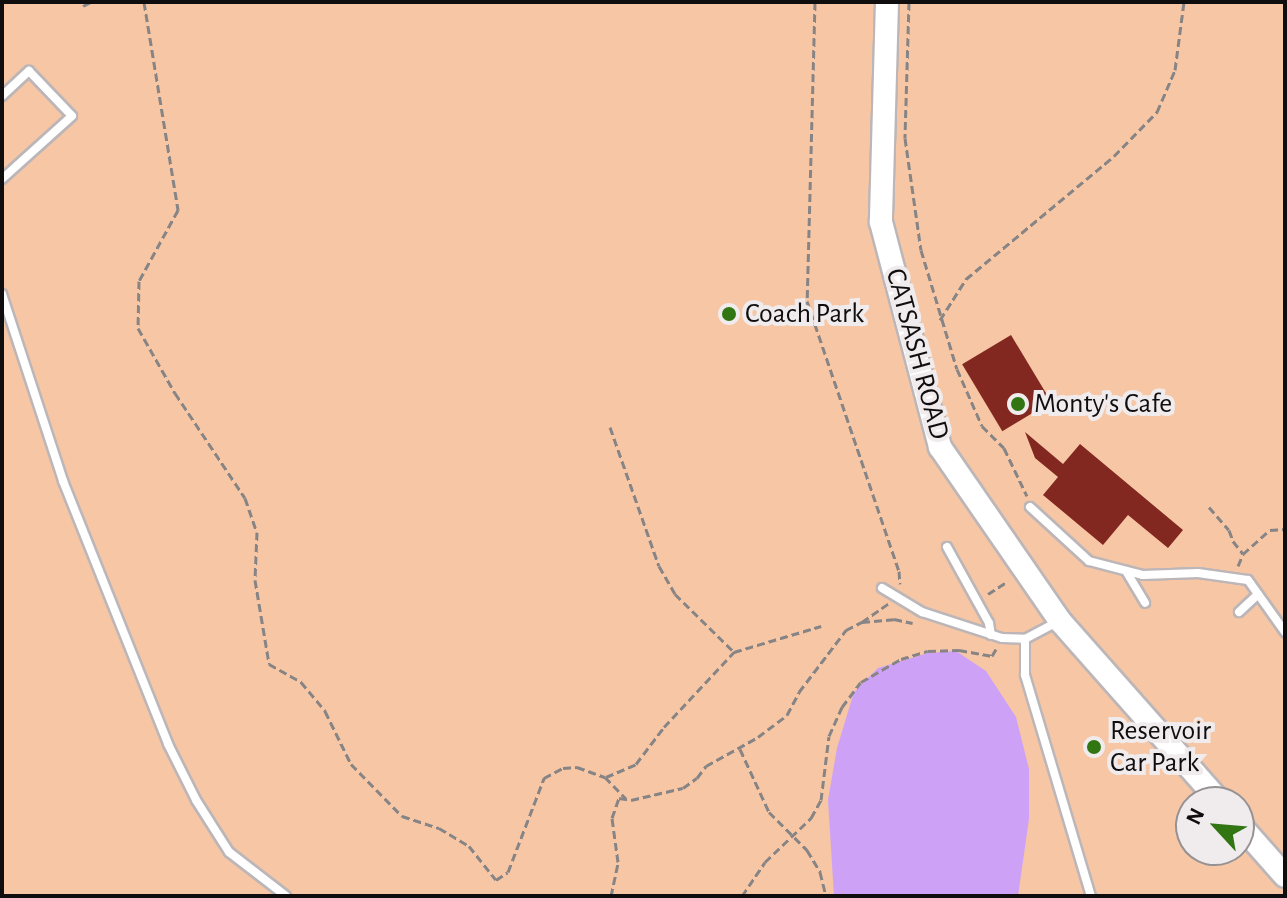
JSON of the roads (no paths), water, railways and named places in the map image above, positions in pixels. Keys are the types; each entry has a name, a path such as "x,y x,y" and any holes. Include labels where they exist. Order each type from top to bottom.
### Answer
{"street":[{"name":"CATSASH ROAD","path":"887,2 881,222 940,447 1060,621 1206,786"},
{"path":"1255,842 1285,876"}],"lane":[{"path":"2,96 29,71 72,116 2,179"},
{"path":"2,294 63,481 168,744 196,800 229,852 286,896"},
{"path":"1030,507 1089,561 1143,575 1198,573 1248,580 1285,632"},
{"path":"947,547 989,623 991,635"},
{"path":"1126,571 1145,603"},
{"path":"882,588 922,612 1002,638 1025,639 1060,621"},
{"path":"1239,612 1258,594"},
{"path":"1025,639 1025,675 1091,896"}],"place":[{"name":"Coach Park","path":"729,314"},
{"name":"Monty's Cafe","path":"1018,404"},
{"name":"Reservoir Car Park","path":"1094,747"}]}
